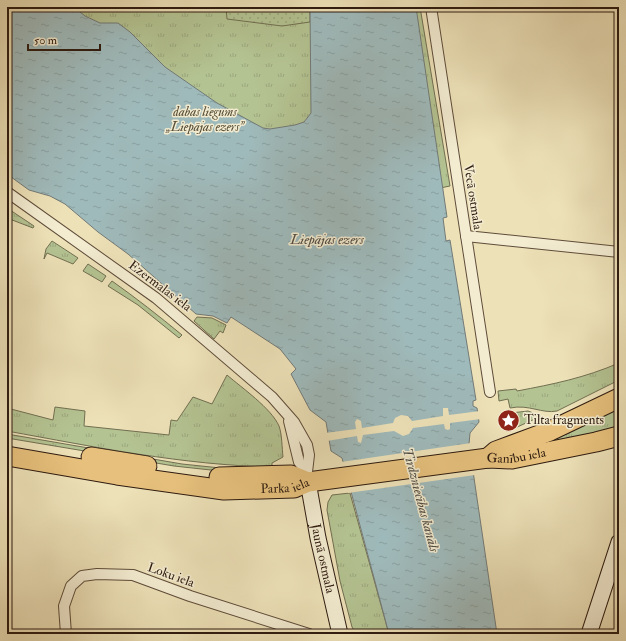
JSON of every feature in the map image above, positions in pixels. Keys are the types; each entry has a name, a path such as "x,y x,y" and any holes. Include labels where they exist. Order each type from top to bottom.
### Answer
{"highway":[{"name":"Ganību iela","path":"488,458 496,451 550,431 619,398"},
{"name":"Ganību iela","path":"488,458 512,459 617,438"},
{"name":"Parka iela","path":"7,444 194,474 224,477 291,475 308,477"},
{"name":"Parka iela","path":"7,456 147,480 224,490 294,488 308,477"},
{"path":"308,477 336,479 488,458"}],"main road":[{"name":"Jaunā ostmala","path":"308,477 318,538 340,634"},
{"path":"589,634 619,542"}],"street":[{"name":"Vecā ostmala","path":"431,7 490,392"},
{"name":"Ezermalas iela","path":"7,192 156,298 267,393 287,413 307,445 309,455 308,477"},
{"path":"466,236 619,252"},
{"name":"Loku iela","path":"66,634 64,606 71,586 82,576 97,574 134,575 190,596 309,634"}],"green space":[{"name":"dabas liegums „Liepājas ezers”","path":"7,7 420,7 450,186 182,240"},
{"path":"226,7 310,7 310,22 282,26 227,19"},
{"path":"7,208 34,226 33,228 7,218"},
{"path":"52,241 78,258 73,264 47,253 44,259 46,249"},
{"path":"88,264 106,276 102,282 83,271"},
{"path":"112,281 182,335 179,338 138,305 108,286"},
{"path":"197,317 212,318 226,325 223,333 220,331 214,339 194,321"},
{"path":"619,363 619,380 557,411 551,412 523,407 510,408 508,399 499,401 498,391 516,389 517,391 556,383 594,373"},
{"path":"227,375 263,405 270,412 279,426 283,457 272,463 272,467 239,466 172,459 7,431 7,408 53,420 55,407 85,411 84,426 169,435 171,420 177,421 193,397 212,404"},
{"path":"619,405 619,432 517,450"},
{"path":"528,411 541,416 513,429 511,413"},
{"path":"7,434 182,464 230,469 220,471 174,466 7,438"},
{"path":"350,493 389,634 356,634 352,627 340,581 327,510 328,502 332,495"}],"water":[{"name":"Liepājas ezers","path":"7,7 74,7 85,16 100,23 118,23 130,32 165,67 217,103 263,128 270,129 304,122 311,113 310,7 416,7 447,217 443,218 446,241 450,240 476,400 473,401 473,406 477,408 479,422 470,433 469,444 497,634 389,634 342,458 331,451 326,422 310,410 291,374 296,369 280,349 231,317 227,323 213,316 196,314 128,254 98,232 65,204 50,196 29,190 7,174"}],"pier":[{"path":"443,408 448,408 449,415 480,411 481,419 450,423 450,429 448,430 445,429 444,424 413,428 409,434 403,436 394,431 363,435 361,443 358,442 357,436 327,441 325,433 356,429 355,422 357,419 361,421 362,428 393,423 395,418 401,415 408,416 412,421 443,416"},
{"path":"471,443 475,475 348,493 341,462"}],"place":[{"name":"Tilta fragments","path":"508,420"}],"water label":[{"name":"Tirdzniecības kanāls","path":"421,500"}]}
